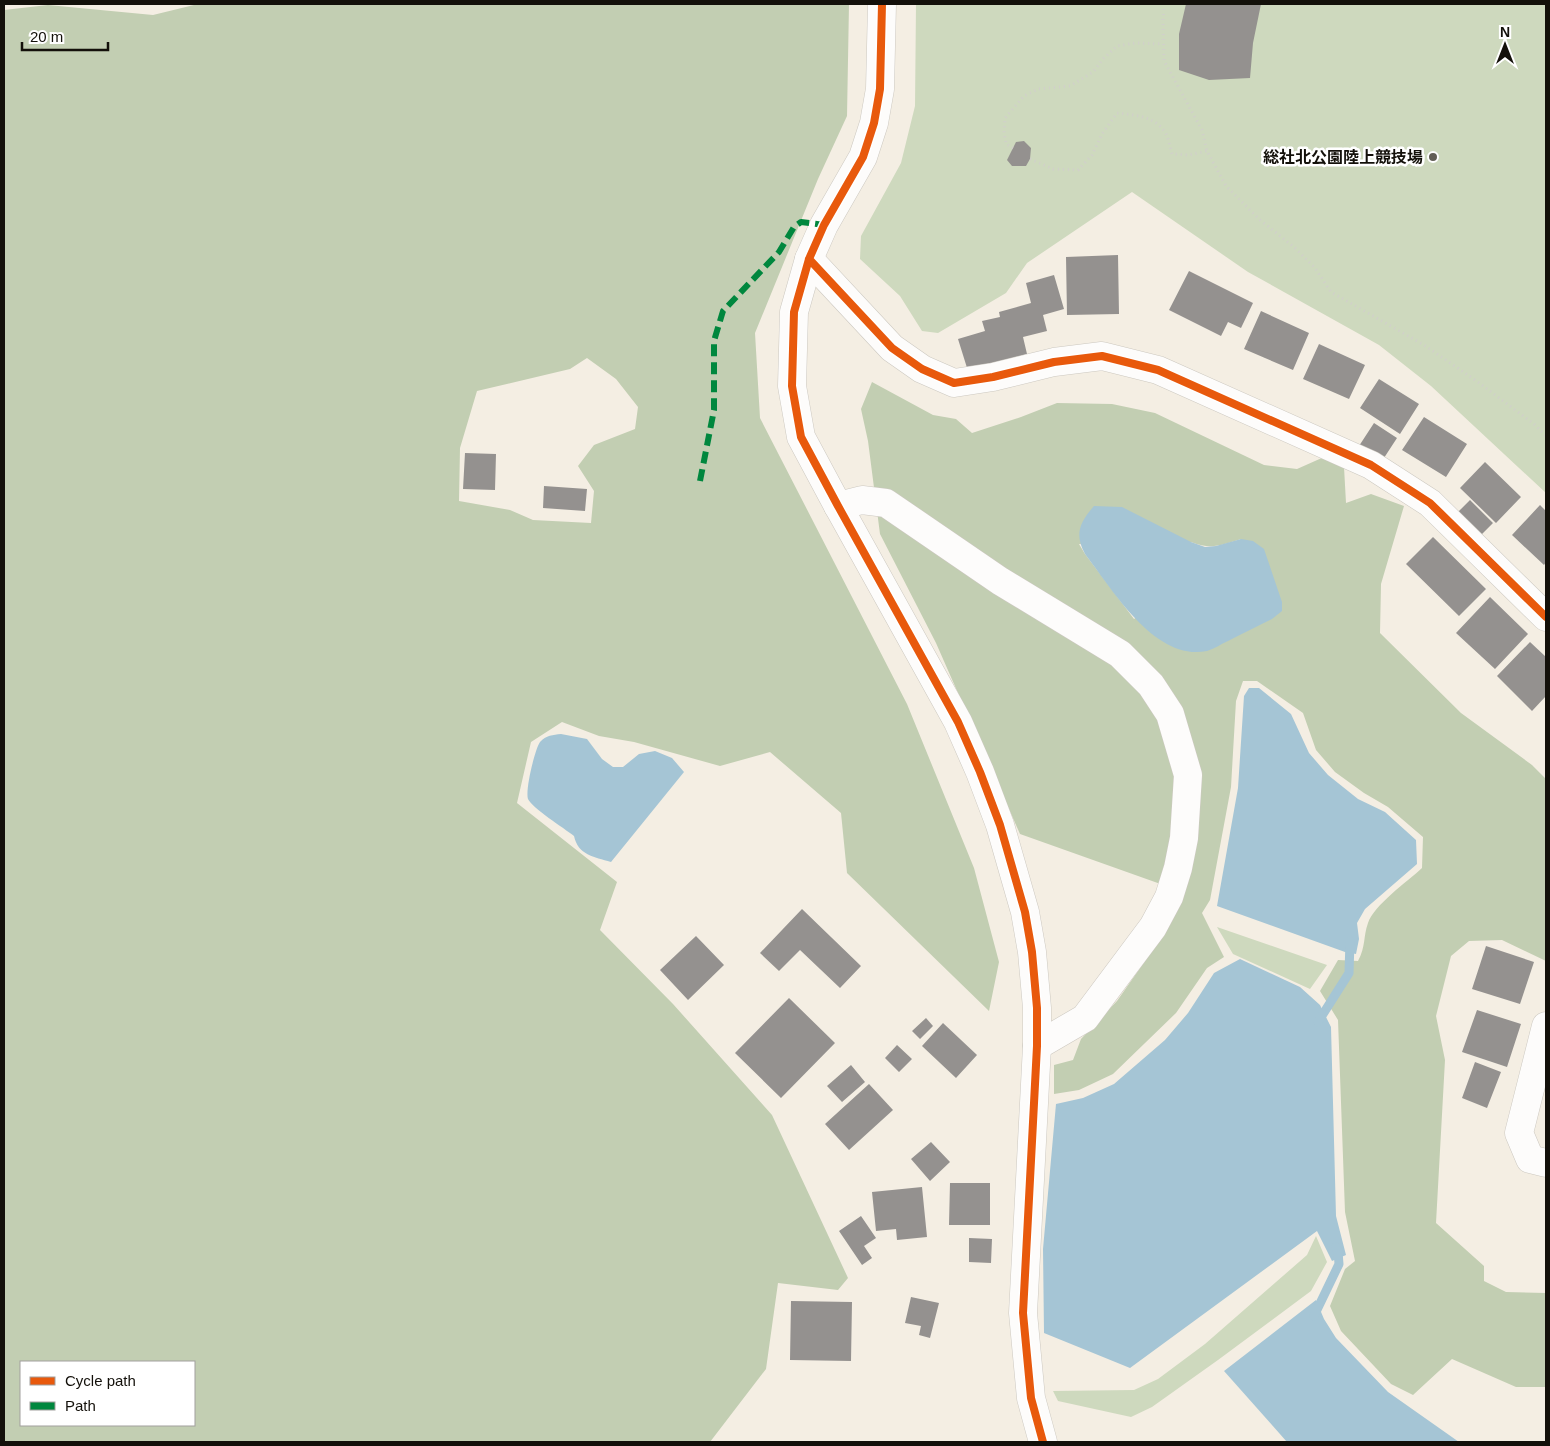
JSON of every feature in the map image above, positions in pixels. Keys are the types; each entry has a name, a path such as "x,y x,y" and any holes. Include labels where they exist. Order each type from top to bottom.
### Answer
{"street":[{"path":"882,4 880,89 874,123 863,157 824,224 809,259 794,312 792,386 801,437 958,722 1000,825 1025,912 1032,952 1037,1008 1037,1046 1024,1313 1031,1398 1043,1442"},
{"path":"809,259 892,348 922,369 954,383 992,377 1054,362 1102,356 1158,370 1372,465 1430,503 1546,617"},
{"path":"838,506 862,500 886,503 1000,581 1120,654 1151,685 1170,714 1188,775 1184,838 1178,868 1168,897 1154,927 1085,1018 1037,1046"},
{"path":"1546,1026 1518,1132 1530,1159 1546,1163"}],"path":[{"path":"1164,4 1164,61 1202,130 1207,151 1226,186 1258,219 1295,248 1315,268 1332,292 1424,346 1475,380 1534,424 1546,436"},
{"path":"1013,148 1006,144 1004,133 1005,118 1024,96 1038,89 1070,86 1093,72 1117,46 1136,43 1163,44"},
{"path":"1030,159 1053,169 1078,170 1092,155 1102,134 1117,113 1136,115 1155,121 1166,134 1172,154 1188,155 1207,151"}],"green space":[{"path":"198,4 849,4 847,116 818,179 755,333 760,418 907,704 974,868 999,962 989,1011 847,873 841,813 770,752 720,766 634,742 599,736 562,722 531,742 517,803 617,882 600,930 673,1004 772,1115 848,1278 838,1290 778,1283 766,1369 710,1442 4,1442 4,10 48,5 153,15","holes":["587,358 616,379 638,407 635,429 594,445 578,466 594,491 591,523 533,520 510,510 459,501 460,448 477,391 570,369"]},
{"path":"916,4 1546,4 1546,493 1431,386 1379,345 1248,272 1132,192 1027,263 1006,293 938,333 922,331 900,296 860,259 861,236 901,163 915,106"},
{"path":"872,382 933,415 956,419 972,433 1057,403 1112,404 1155,413 1264,465 1297,469 1324,457 1344,467 1346,503 1371,494 1404,506 1381,584 1380,633 1461,713 1532,765 1546,779 1546,961 1502,940 1469,941 1451,956 1436,1016 1445,1060 1436,1223 1484,1266 1484,1281 1506,1292 1546,1293 1546,1387 1516,1387 1452,1359 1413,1395 1391,1384 1341,1331 1330,1306 1345,1269 1355,1261 1345,1212 1338,1020 1320,991 1338,960 1358,961 1371,916 1384,901 1422,868 1423,837 1388,807 1364,793 1335,772 1316,750 1303,713 1257,681 1243,681 1236,701 1231,787 1210,900 1202,913 1224,957 1207,968 1176,1013 1113,1074 1079,1090 1054,1094 1054,1065 1073,1060 1081,1039 1117,1001 1164,934 1183,892 1020,834 936,643 880,534 868,441 861,409","holes":["1241,539 1134,619 1079,544 1191,542 1211,546 1222,545"]},
{"path":"1217,927 1327,965 1310,989 1233,954"},
{"path":"1316,1236 1327,1262 1311,1291 1152,1407 1131,1417 1058,1401 1053,1391 1134,1390 1158,1379 1205,1344 1307,1255"}],"water":[{"path":"1094,506 1122,507 1191,542 1205,547 1241,539 1253,541 1264,549 1282,602 1282,611 1272,619 1207,651 1188,651 1170,645 1137,620 1085,554 1079,534 1085,517"},
{"path":"1249,688 1259,688 1291,714 1309,753 1328,775 1358,799 1385,812 1416,840 1417,864 1365,909 1357,923 1359,939 1356,954 1345,952 1217,906 1238,788 1244,696"},
{"path":"561,734 587,739 602,759 613,767 623,767 639,754 655,751 672,758 684,772 611,862 593,857 583,851 574,836 542,813 528,799 527,794 531,770 540,742 552,735"},
{"path":"1240,959 1300,987 1320,1005 1331,1027 1336,1216 1346,1255 1332,1261 1317,1231 1130,1368 1044,1333 1043,1249 1056,1104 1083,1098 1114,1084 1165,1040 1188,1013 1214,973"},
{"path":"1316,1300 1324,1319 1336,1338 1388,1392 1459,1442 1287,1442 1224,1371"}],"building":[{"path":"1186,4 1261,4 1253,43 1250,78 1209,80 1179,70 1179,34"},
{"path":"1024,141 1031,148 1030,159 1026,166 1012,166 1007,160 1016,142"},
{"path":"1118,255 1119,314 1067,315 1066,257"},
{"path":"1189,271 1253,303 1241,328 1228,322 1221,336 1169,310"},
{"path":"1054,275 1064,309 1043,315 1047,331 1023,337 1027,354 968,371 958,339 985,331 982,321 1000,317 999,312 1031,303 1026,283"},
{"path":"1261,311 1309,333 1293,370 1244,349"},
{"path":"1319,344 1365,365 1349,399 1303,379"},
{"path":"1379,379 1419,404 1400,434 1360,408"},
{"path":"1424,417 1467,444 1446,477 1402,450"},
{"path":"1374,423 1397,438 1382,461 1359,446"},
{"path":"465,453 496,454 495,490 463,489"},
{"path":"1485,462 1521,497 1496,523 1460,488"},
{"path":"544,486 587,489 585,511 543,508"},
{"path":"1470,500 1493,523 1478,538 1454,516"},
{"path":"1540,505 1546,511 1546,562 1544,565 1512,535"},
{"path":"1433,537 1486,589 1459,616 1406,564"},
{"path":"1490,597 1528,634 1495,669 1456,633"},
{"path":"1530,642 1546,657 1546,696 1532,711 1497,676"},
{"path":"802,909 861,966 840,988 800,950 779,971 760,953"},
{"path":"696,936 724,965 688,1000 660,970"},
{"path":"1486,946 1534,962 1520,1004 1472,989"},
{"path":"789,998 835,1043 781,1098 735,1053"},
{"path":"1477,1010 1521,1024 1507,1067 1462,1052"},
{"path":"926,1018 933,1026 920,1039 912,1031"},
{"path":"943,1023 977,1055 956,1078 922,1046"},
{"path":"897,1045 912,1059 899,1072 885,1058"},
{"path":"1475,1062 1501,1072 1487,1108 1462,1098"},
{"path":"851,1065 865,1082 842,1102 827,1086"},
{"path":"869,1084 893,1110 849,1150 825,1124"},
{"path":"931,1142 950,1162 930,1181 911,1159"},
{"path":"950,1183 990,1183 990,1225 949,1225"},
{"path":"922,1187 927,1237 897,1240 896,1229 876,1231 872,1192"},
{"path":"861,1216 876,1238 864,1246 872,1258 862,1265 839,1231"},
{"path":"969,1238 992,1239 991,1263 969,1262"},
{"path":"911,1297 939,1303 930,1338 919,1335 921,1326 905,1323"},
{"path":"791,1301 852,1302 851,1361 790,1360"}],"waterway":[{"path":"1318,1022 1349,973 1350,941"},
{"path":"1314,1316 1339,1264 1336,1247"}],"marked path":[{"path":"700,481 714,410 714,341 723,311 779,252 794,227 801,222 824,225"}],"cycle path":[{"path":"882,4 880,89 874,123 863,157 824,225 809,259 794,312 792,386 801,437 958,722 1000,825 1025,912 1032,952 1037,1008 1037,1046 1023,1313 1031,1398 1043,1442"},
{"path":"809,259 892,348 922,369 954,383 993,377 1054,362 1102,356 1158,370 1371,465 1430,503 1546,617"}],"place":[{"name":"総社北公園陸上競技場","path":"1433,157"}]}
